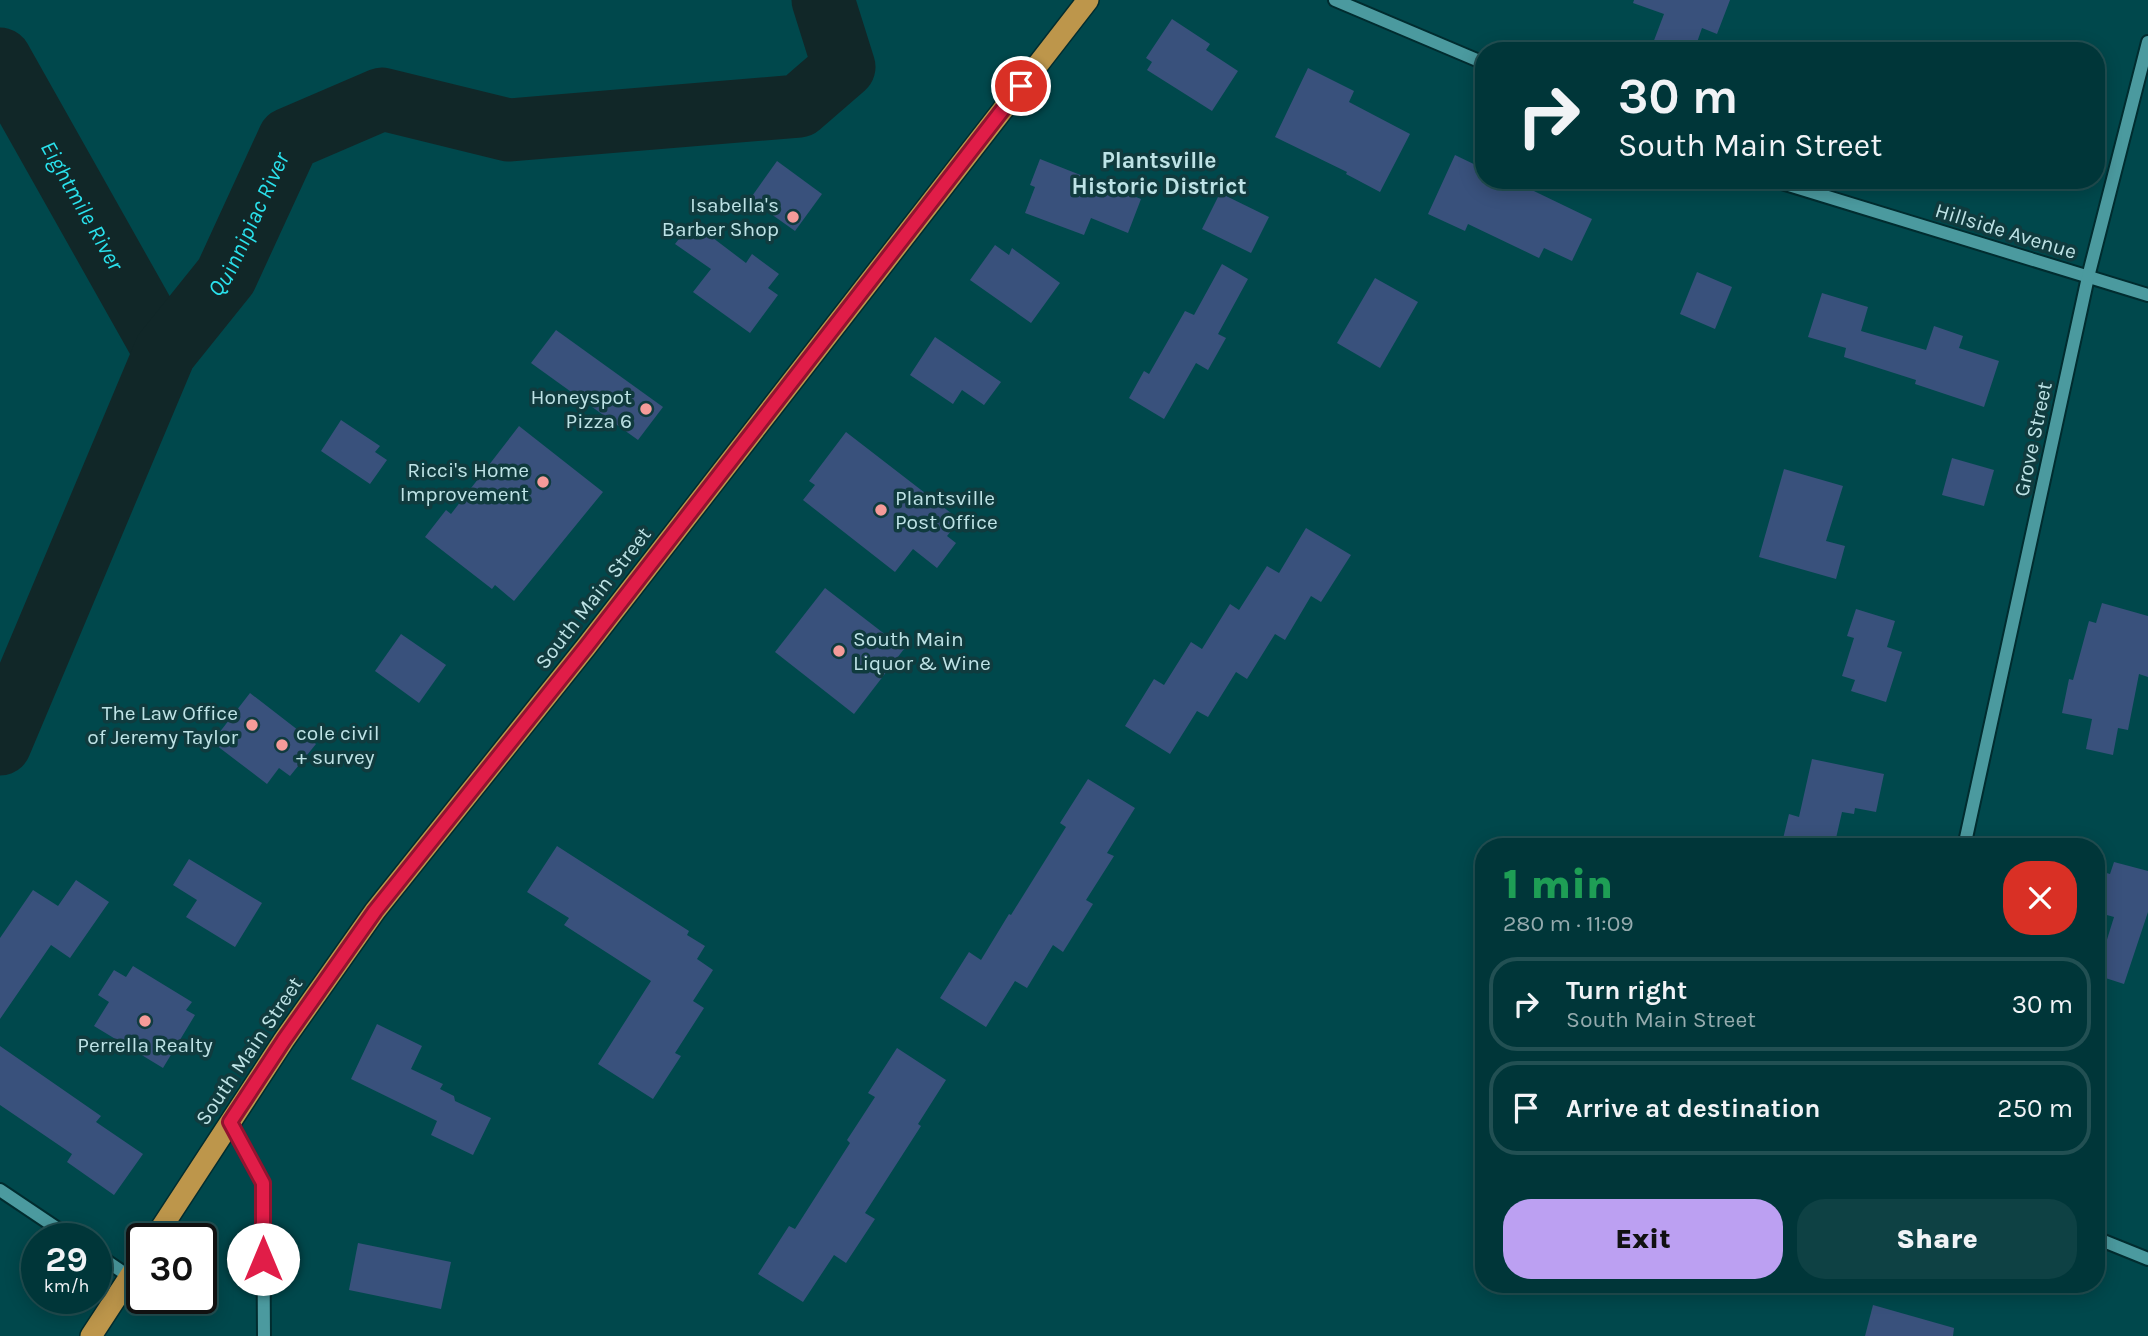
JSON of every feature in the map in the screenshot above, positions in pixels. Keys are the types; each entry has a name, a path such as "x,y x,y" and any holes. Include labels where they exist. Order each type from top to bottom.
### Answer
{"highway":[{"name":"South Main Street","path":"164,1223 284,1040 375,911 586,647 1088,0"},
{"path":"91,1336 126,1282"}],"street":[{"path":"1335,0 1475,59"},
{"name":"Grove Street","path":"1966,838 2088,276 2148,42"},
{"name":"Hillside Avenue","path":"1802,189 2148,295"},
{"path":"230,1122 263,1183 264,1336"},
{"path":"0,1191 49,1223"},
{"path":"2105,1242 2148,1259"}],"building":[{"path":"1634,0 1730,0 1717,34 1702,28 1697,42 1653,42 1664,14 1633,3"},
{"path":"1172,19 1210,44 1206,50 1238,71 1212,111 1147,70 1152,62 1146,58"},
{"path":"1308,68 1354,91 1349,102 1410,134 1380,192 1346,174 1347,172 1275,137"},
{"path":"1455,155 1475,165 1475,189 1530,189 1592,219 1572,261 1544,248 1539,258 1468,224 1465,231 1428,214"},
{"path":"1040,159 1141,199 1128,233 1091,218 1084,235 1025,213 1035,187 1030,185"},
{"path":"777,161 822,194 795,231 750,199"},
{"path":"1220,193 1269,217 1251,253 1202,229"},
{"path":"692,222 746,263 752,254 779,274 768,288 778,295 750,333 693,292 711,269 675,244"},
{"path":"995,245 1009,255 1012,248 1060,283 1031,323 970,280"},
{"path":"1222,264 1248,279 1218,334 1226,338 1208,370 1196,363 1164,419 1129,398 1144,371 1149,374 1185,311 1194,315"},
{"path":"1697,272 1732,287 1715,329 1680,314"},
{"path":"1375,278 1418,302 1380,368 1337,343"},
{"path":"1822,293 1868,307 1861,331 1926,350 1934,326 1963,336 1959,348 1999,361 1984,407 1915,384 1916,380 1844,357 1846,348 1808,337"},
{"path":"556,330 663,407 638,440 531,363"},
{"path":"935,337 1001,382 984,405 962,390 953,404 910,375"},
{"path":"341,420 380,446 375,452 387,460 370,484 321,451"},
{"path":"519,426 603,492 514,601 495,585 492,589 425,537 446,510 451,514"},
{"name":"Plantsville Post Office","path":"846,432 960,520 947,536 956,543 937,568 913,549 895,572 803,500 815,485 809,481"},
{"path":"1952,458 1994,470 1984,506 1942,495"},
{"path":"1784,469 1843,486 1826,541 1845,546 1836,579 1759,557"},
{"path":"1306,528 1351,555 1321,602 1311,596 1285,640 1275,634 1247,679 1236,672 1208,717 1197,711 1170,754 1125,726 1154,679 1164,685 1191,642 1202,649 1230,604 1239,610 1267,566 1279,573"},
{"name":"South Main Liquor & Wine","path":"825,588 904,649 854,714 775,652"},
{"path":"2102,603 2148,616 2148,677 2139,674 2128,730 2118,728 2113,755 2086,749 2092,719 2062,713 2069,679 2073,680 2089,621 2096,623"},
{"path":"1856,609 1895,621 1887,647 1902,652 1886,702 1851,691 1855,680 1842,676 1854,638 1847,636"},
{"path":"401,634 446,665 419,703 375,671"},
{"path":"250,693 316,744 290,776 279,768 267,784 212,742"},
{"path":"1812,759 1884,774 1876,812 1855,808 1854,814 1842,812 1836,838 1783,838 1789,814 1799,817"},
{"path":"1088,779 1135,808 1107,853 1114,856 1086,900 1093,904 1063,952 1053,945 1027,988 1015,981 986,1027 940,998 969,952 981,960 1066,827 1060,823"},
{"path":"557,846 689,931 687,935 705,946 697,959 713,970 693,1001 704,1008 675,1053 681,1056 653,1099 598,1064 651,981 564,925 569,918 527,892"},
{"path":"189,859 262,903 235,947 186,917 197,900 173,885"},
{"path":"2114,862 2148,871 2148,912 2124,984 2105,978 2105,946 2114,917 2105,914 2105,873 2110,874"},
{"path":"76,880 109,902 70,958 51,945 0,1019 0,938 33,890 58,906"},
{"name":"Perrella Realty","path":"133,966 192,1002 186,1010 195,1015 163,1068 94,1026 109,1002 98,995 114,970 126,977"},
{"path":"377,1024 422,1046 411,1069 443,1084 440,1089 454,1096 455,1101 491,1118 473,1155 431,1135 437,1121 351,1079"},
{"path":"0,1046 101,1116 96,1122 143,1154 114,1195 67,1162 72,1154 0,1105"},
{"path":"897,1048 946,1080 918,1124 921,1126 865,1213 875,1219 846,1263 834,1255 803,1302 758,1274 789,1226 795,1229 850,1143 847,1140 875,1097 868,1093"},
{"path":"358,1243 451,1262 441,1309 349,1290"},
{"path":"1873,1305 1954,1328 1953,1336 1865,1336"}],"waterway":[{"name":"Quinnipiac River","path":"0,744 165,352 226,276 289,139 382,99 508,130 799,106 844,67 823,0"},
{"name":"Eightmile River","path":"0,59 165,352"}],"place":[{"name":"Isabella's Barber Shop","path":"793,217"},
{"name":"Honeyspot Pizza 6","path":"646,409"},
{"name":"Ricci's Home Improvement","path":"543,482"},
{"name":"Plantsville Post Office","path":"881,510"},
{"name":"South Main Liquor & Wine","path":"839,651"},
{"name":"The Law Office of Jeremy Taylor","path":"252,725"},
{"name":"cole civil + survey","path":"282,745"},
{"name":"Perrella Realty","path":"145,1021"}],"district":[{"name":"Plantsville Historic District","path":"1159,173"}],"route":[{"path":"263,1259 263,1183 230,1122 375,911 586,647 1021,86"}]}
